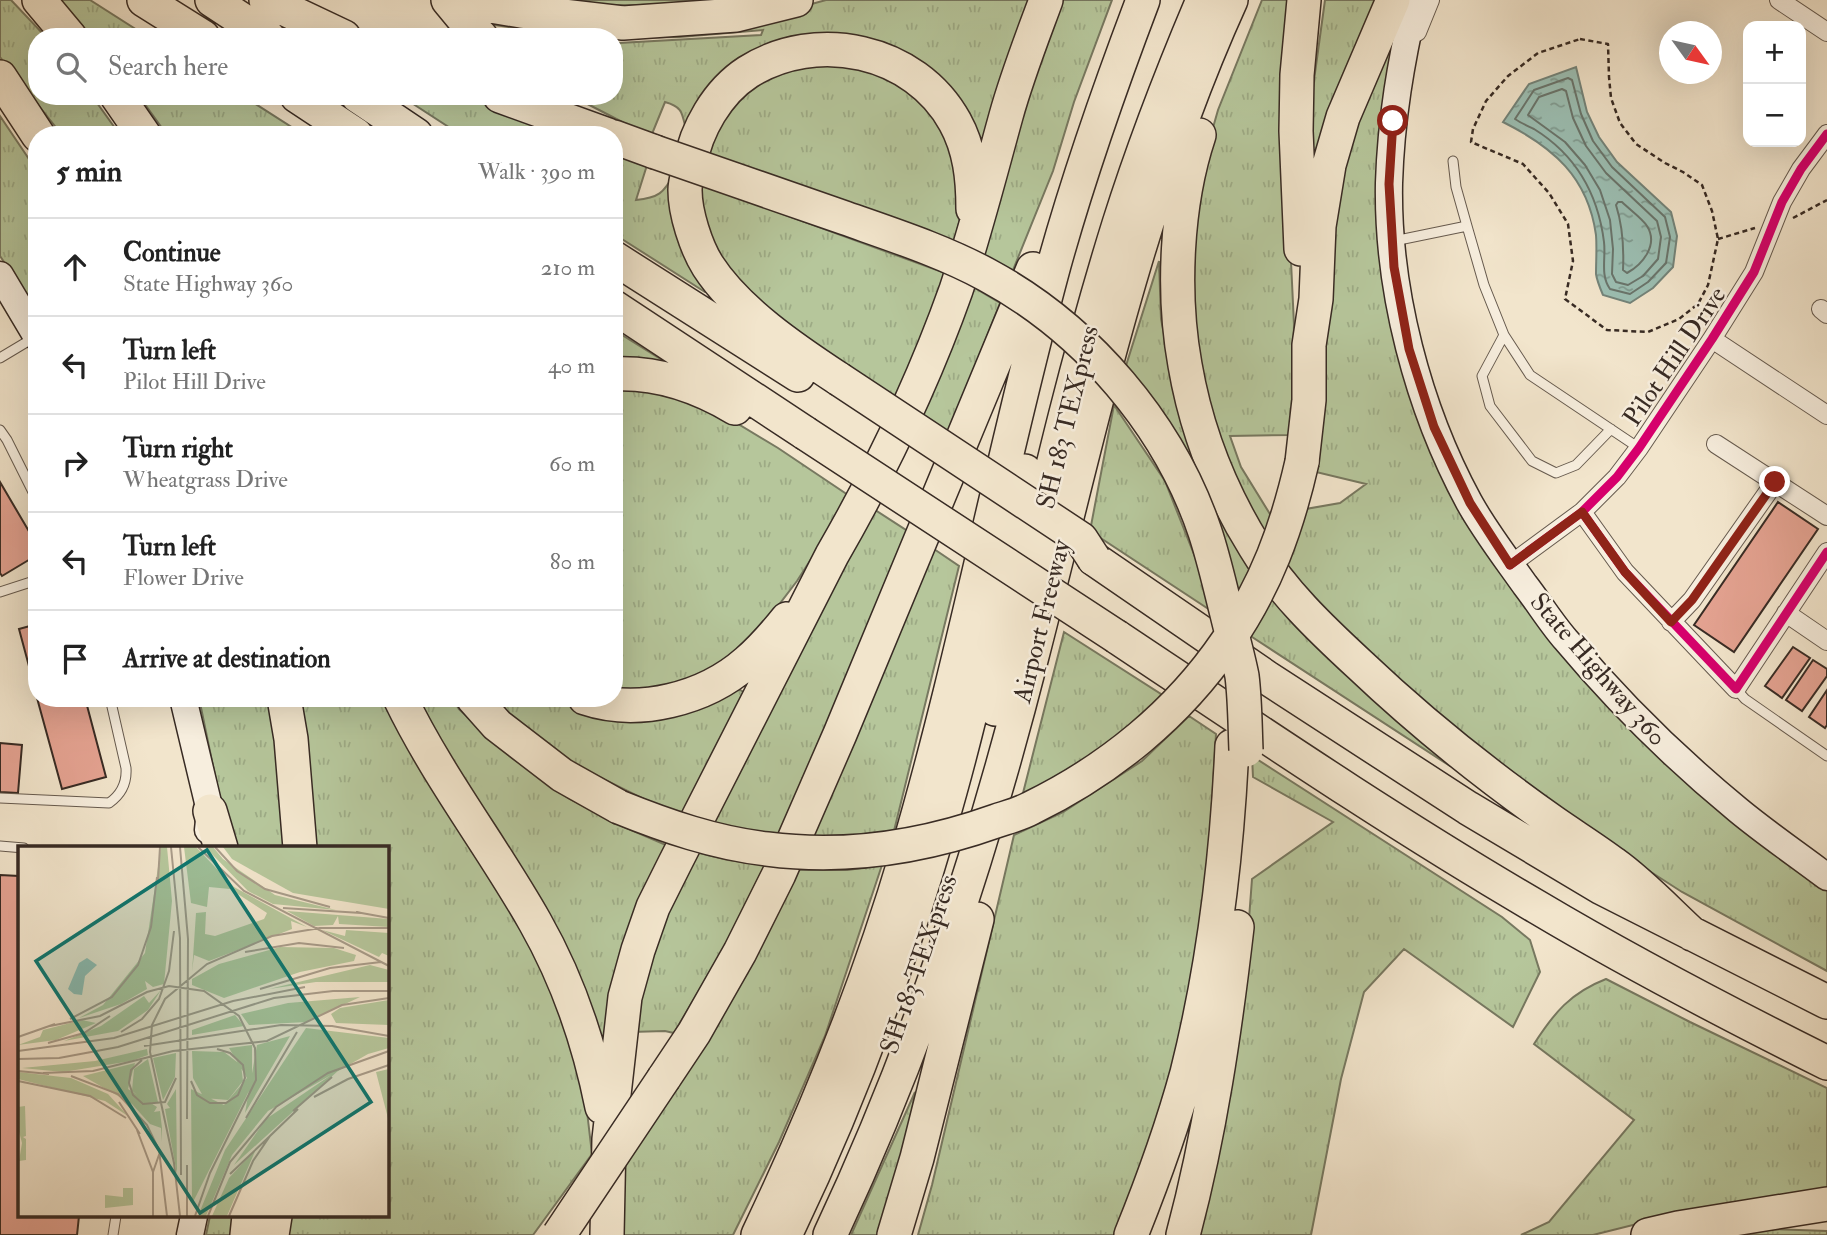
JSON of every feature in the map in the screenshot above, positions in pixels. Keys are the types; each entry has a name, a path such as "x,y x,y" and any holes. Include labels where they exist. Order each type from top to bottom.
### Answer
{"highway":[{"path":"39,0 62,28"},
{"path":"144,0 189,28"},
{"path":"212,0 254,28"},
{"path":"266,0 325,28"},
{"path":"463,15 521,11 623,23 736,15 796,0"},
{"path":"607,1235 609,1139 625,997 653,907 914,398 941,331 972,239 1007,114 1046,0"},
{"path":"559,1235 694,1033 740,952 779,874 1102,109 1143,0"},
{"name":"SH 183 TEXpress","path":"785,1235 851,1088 911,922 942,822 967,728 1050,363 1079,253 1117,133 1166,0"},
{"name":"SH 183 TEXpress","path":"809,1235 868,1105 928,945 974,792 1083,350 1120,223 1155,122 1203,0"},
{"name":"Airport Freeway","path":"830,1235 894,1091 949,942 993,801 1032,658 1104,369 1132,271 1175,142 1231,0"},
{"path":"1252,0 1217,81 1194,150 1187,180 1178,273 1181,344 1189,390 1207,449 1227,499 1256,549 1289,594 1333,641 1436,733 1492,777 1616,865 1692,934"},
{"path":"1304,0 1297,75 1296,131 1304,308 1309,345"},
{"path":"481,707 497,725 562,775 619,807 659,824 766,849 818,853 872,850 928,842 1029,810 1118,757 1160,722 1228,642 1256,594 1289,515 1302,462 1308,400 1309,345 1316,299 1320,226 1329,165 1343,117 1394,0"},
{"path":"835,387 728,293 707,264 695,238 685,190 691,159 698,134 727,91 746,74 770,60 824,48 854,50 901,67 919,78 955,121 972,174 972,239"},
{"path":"0,77 32,126"},
{"path":"123,105 138,126"},
{"path":"311,105 343,126"},
{"path":"371,105 403,126"},
{"path":"525,105 585,126"},
{"path":"568,105 591,113 603,126"},
{"path":"758,1235 825,1087 897,887 939,736 1047,290 1102,109"},
{"path":"623,140 875,229 964,264 1007,287 1061,326 1130,396 1154,429 1195,505 1217,569 1242,676 1246,750 1234,854 1219,910 1208,976 1186,1074 1165,1144 1130,1235"},
{"path":"623,263 835,387 1266,677 1468,808 1602,888 1827,1002"},
{"path":"623,313 801,439"},
{"path":"623,374 656,376 706,392 801,439 907,499 1437,846 1535,906 1691,994 1827,1063"},
{"path":"623,705 654,704 686,696 719,682 746,664 775,634 832,555"},
{"path":"894,1235 917,1158 983,896 1015,785 1032,658"},
{"path":"286,707 291,739 300,846"},
{"path":"405,707 437,768 536,922 562,975 594,1066 609,1139"},
{"path":"210,811 220,846"},
{"path":"1183,1235 1209,1126 1222,1052 1239,915 1234,854"},
{"path":"1648,1235 1827,1204"},
{"path":"1747,1217 1827,1223"}],"main road":[{"name":"State Highway 360","path":"1415,0 1399,70 1389,184 1394,267 1409,349 1434,427 1470,503 1510,565 1564,638 1657,737 1740,812 1827,877"},
{"path":"0,275 28,323"},
{"path":"185,707 210,811 206,846"}],"street":[{"path":"1399,70 1430,0"},
{"path":"1779,0 1827,32"},
{"name":"Pilot Hill Drive","path":"1510,565 1582,512 1617,477 1639,448 1755,272 1782,202 1801,169 1827,134"},
{"path":"1712,340 1827,415"},
{"path":"1716,444 1827,516"},
{"path":"1671,622 1692,600 1775,482"},
{"path":"1582,512 1625,572 1736,689 1827,552"},
{"path":"1786,613 1827,641"}],"lane":[{"path":"1453,161 1456,187 1467,226 1504,335 1530,375 1639,448"},
{"path":"1392,241 1467,226"},
{"path":"1504,335 1482,376 1490,406 1532,461 1556,473 1576,465 1611,429"},
{"path":"0,358 28,342"},
{"path":"0,430 28,482"},
{"path":"0,592 28,583"},
{"path":"1736,689 1745,699 1827,756"},
{"path":"0,798 109,803 118,797 127,778 127,768 112,707"},
{"path":"0,846 18,848"}],"path":[{"path":"1580,39 1608,44 1611,98 1620,123 1636,145 1702,185 1712,211 1718,239 1708,285 1698,304 1679,319 1648,332 1607,330 1565,299 1573,261 1568,224 1549,193 1522,164 1471,142 1473,129 1486,100 1508,76 1538,52 1580,39"},
{"path":"1786,222 1827,200"},
{"path":"1718,239 1762,226"}],"green space":[{"path":"0,0 11,0 37,28 28,28 28,92 0,57"},
{"path":"90,0 134,28 84,28 61,2"},
{"path":"562,0 706,0 615,5"},
{"path":"826,0 1036,0 980,169 955,105 818,40 686,130 681,112 665,102 652,134 589,105 623,105 623,43 761,35 763,30 680,37 623,38 623,28 515,28 481,23 471,12 779,13"},
{"path":"1056,0 1112,0 1074,102 1053,171 1011,275 978,256"},
{"path":"1262,0 1294,0 1284,113 1294,325 1291,435 1230,436 1241,467 1273,519 1265,537 1223,458 1192,345 1197,184 1218,110"},
{"path":"1325,0 1387,0 1308,182 1311,102"},
{"path":"1398,32 1385,268 1505,576 1827,889 1827,971 1682,892 1609,845 1460,737 1283,573 1306,509 1340,503 1366,484 1316,472 1326,371 1325,287 1340,173 1355,116"},
{"path":"794,64 873,65 939,116 964,194 953,245 703,152 709,138 748,86"},
{"path":"38,105 98,105 114,126 55,126"},
{"path":"145,105 257,105 290,126 161,126"},
{"path":"415,105 487,105 542,126 447,126"},
{"path":"0,116 28,158 28,299 0,256"},
{"path":"623,156 647,165 636,200 660,193 674,174 712,291 705,292 623,240"},
{"path":"698,183 945,273 898,406 738,286 707,239"},
{"path":"1159,261 1161,319 1171,369 1257,560 1237,600 1124,372"},
{"path":"968,284 1000,303 946,440 915,418"},
{"path":"623,336 662,360 660,367 623,365"},
{"path":"623,387 658,390 710,407 851,497 797,581 743,652 667,690 623,692"},
{"path":"1114,405 1165,481 1197,562 1210,610 1090,531"},
{"path":"869,506 909,532 778,840 702,824"},
{"path":"931,547 959,566 893,835 810,840"},
{"path":"1274,589 1455,760 1450,766 1249,635"},
{"path":"1064,632 1164,696 1132,728 1090,758 1022,797"},
{"path":"730,684 745,693 682,818 549,752 500,707 623,707 623,698"},
{"path":"201,707 271,707 287,846 230,846"},
{"path":"298,707 392,707 513,912 553,987 584,1086 592,1154 533,1235 286,1235 289,1218 388,1218 388,846 310,846"},
{"path":"420,707 458,707 511,757 568,798 666,845 602,1043"},
{"path":"1189,716 1216,734 1205,921 1162,1118 1114,1235 918,1235 1014,835 1063,812 1142,761"},
{"path":"1252,756 1502,917 1530,940 1540,972 1513,1027 1404,949 1364,992 1341,1079 1311,1235 1200,1235 1222,1132 1242,1013 1252,879 1333,822 1253,777"},
{"path":"687,850 765,865 724,948 674,1033 631,1032 630,1002"},
{"path":"882,865 825,1036 779,1142 733,1235 620,1235 618,1177 678,1083 794,870 848,870"},
{"path":"1606,979 1827,1088 1827,1193 1701,1208 1593,1235 1521,1235 1549,1222 1634,1120 1534,1044 1564,1005 1582,991"},
{"path":"915,1092 883,1235 851,1235"},
{"path":"210,1218 242,1218 240,1235 206,1235"},
{"path":"1767,1229 1827,1231 1827,1235 1710,1235"}],"water":[{"path":"1576,67 1587,112 1599,137 1617,162 1671,212 1677,236 1673,267 1653,288 1630,303 1603,295 1596,274 1596,235 1592,215 1576,180 1552,153 1503,122 1529,84"}],"building":[{"path":"0,482 28,530 28,560 2,576"},
{"path":"1778,502 1818,529 1734,652 1694,625"},
{"path":"28,626 28,662 19,629"},
{"path":"1793,647 1810,658 1782,698 1765,686"},
{"path":"1813,660 1827,669 1827,676 1802,711 1786,700"},
{"path":"1827,690 1827,725 1825,728 1809,717"},
{"path":"39,707 87,707 106,777 62,789"},
{"path":"0,743 22,745 18,793 0,792"},
{"path":"0,875 18,876 18,1218 79,1218 77,1235 0,1235"}],"cycle path":[{"path":"1510,565 1582,512 1617,477 1639,448 1754,272 1782,202 1801,169 1827,134"},
{"path":"1582,512 1625,572 1736,689 1827,552"}],"route":[{"path":"1393,121 1389,184 1394,267 1409,349 1434,427 1470,503 1510,565 1582,512 1625,572 1671,622 1692,600 1775,482"}]}
